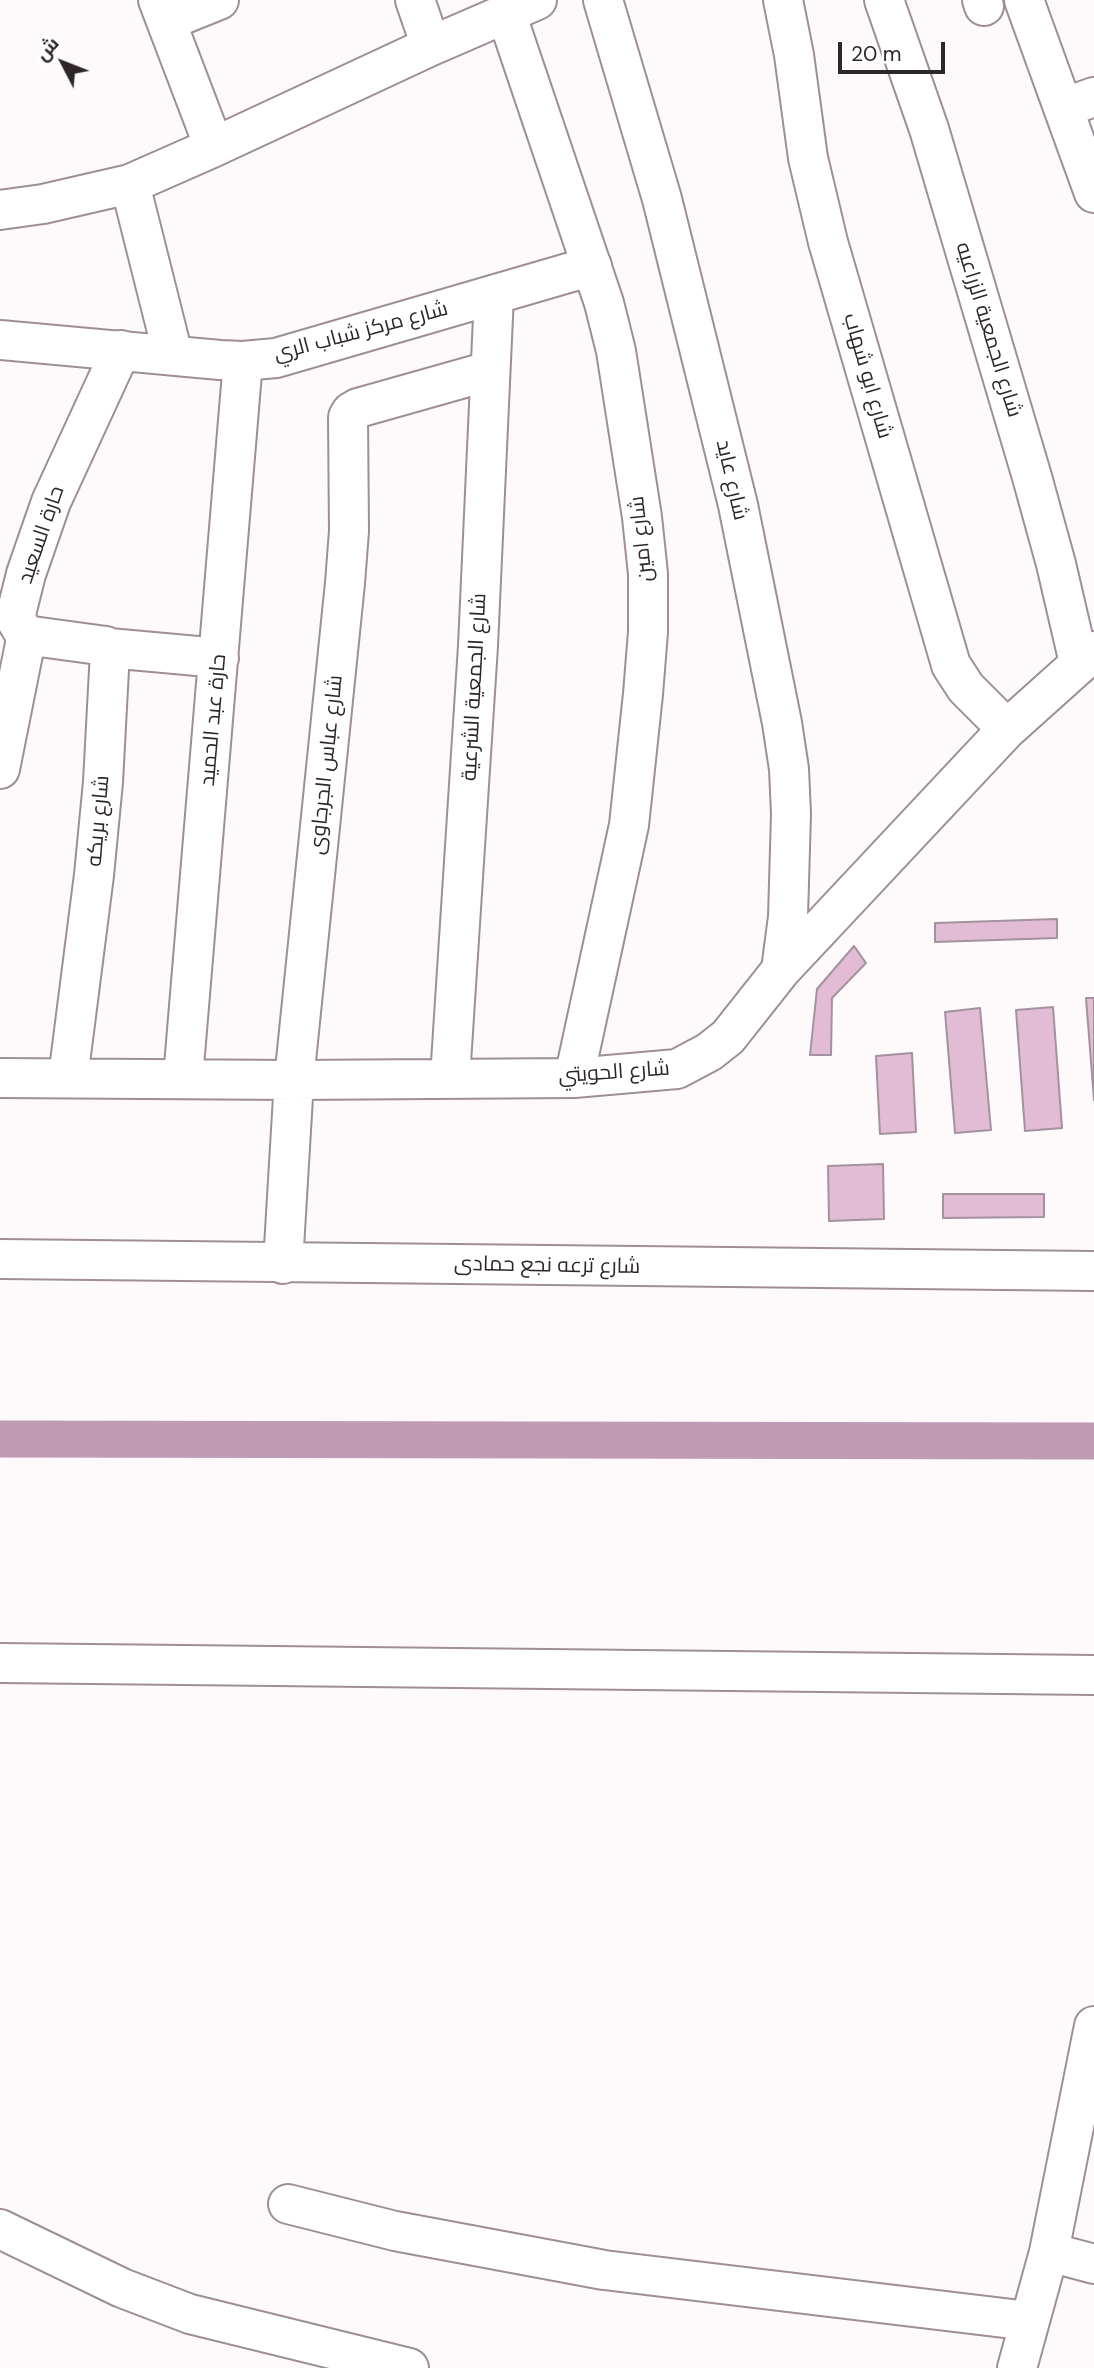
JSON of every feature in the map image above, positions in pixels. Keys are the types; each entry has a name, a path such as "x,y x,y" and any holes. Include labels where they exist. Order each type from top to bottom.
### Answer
{"street":[{"path":"214,147 162,11 219,0"},
{"path":"415,0 430,46"},
{"name":"شارع عايد","path":"604,0 662,199 738,505 782,723 789,769 791,814 788,917 781,970"},
{"name":"شارع ابو شهاب","path":"783,0 794,55 808,158 828,242 951,665 966,688 1007,729"},
{"name":"شارع الجمعية الزراعيه","path":"884,0 929,129 1056,564 1086,657"},
{"path":"1024,0 1078,102 1094,193"},
{"path":"0,210 43,204 130,184 430,46 522,7"},
{"name":"شارع امين","path":"522,7 616,351 642,517 648,575 648,632 638,762 629,825 575,1078"},
{"path":"130,184 173,355"},
{"name":"شارع مركز شباب الري","path":"0,340 243,361 286,355 592,266"},
{"name":"شارع الجمعية الشرعية","path":"450,1078 477,659 494,295"},
{"name":"حارة السعيد","path":"0,769 25,643 25,635 15,618 38,536 121,350"},
{"name":"حارة عبد الحميد","path":"183,1078 243,361"},
{"name":"شارع عباس الجرجاوى","path":"284,1264 294,1080 349,531 348,416 358,408 489,371"},
{"path":"25,635 109,648 219,658"},
{"name":"شارع بريكه","path":"68,1078 100,808 109,648"},
{"name":"شارع الحويتي","path":"0,1078 575,1078 665,1072 688,1064 709,1052 736,1028 781,970 1007,729 1086,657"},
{"name":"شارع ترعه نجع حمادى","path":"0,1259 1094,1271"},
{"path":"0,1663 1094,1675"},
{"path":"1017,2368 1049,2252 1094,2026"},
{"path":"288,2204 395,2231 604,2270 1029,2321"},
{"path":"0,2229 122,2288 190,2314 409,2368"},
{"path":"1049,2252 1094,2264"}],"building":[{"path":"1057,919 1057,938 935,942 935,923"},
{"path":"854,946 866,963 832,998 831,1055 810,1055 817,989"},
{"path":"1086,998 1094,998 1094,1100"},
{"path":"1053,1007 1062,1128 1025,1131 1016,1010"},
{"path":"980,1008 991,1130 955,1133 945,1012"},
{"path":"912,1053 916,1132 880,1134 876,1056"},
{"path":"883,1164 884,1219 829,1221 828,1166"},
{"path":"943,1194 1044,1194 1044,1217 943,1218"}],"waterway":[{"path":"0,1439 1094,1441"}]}
